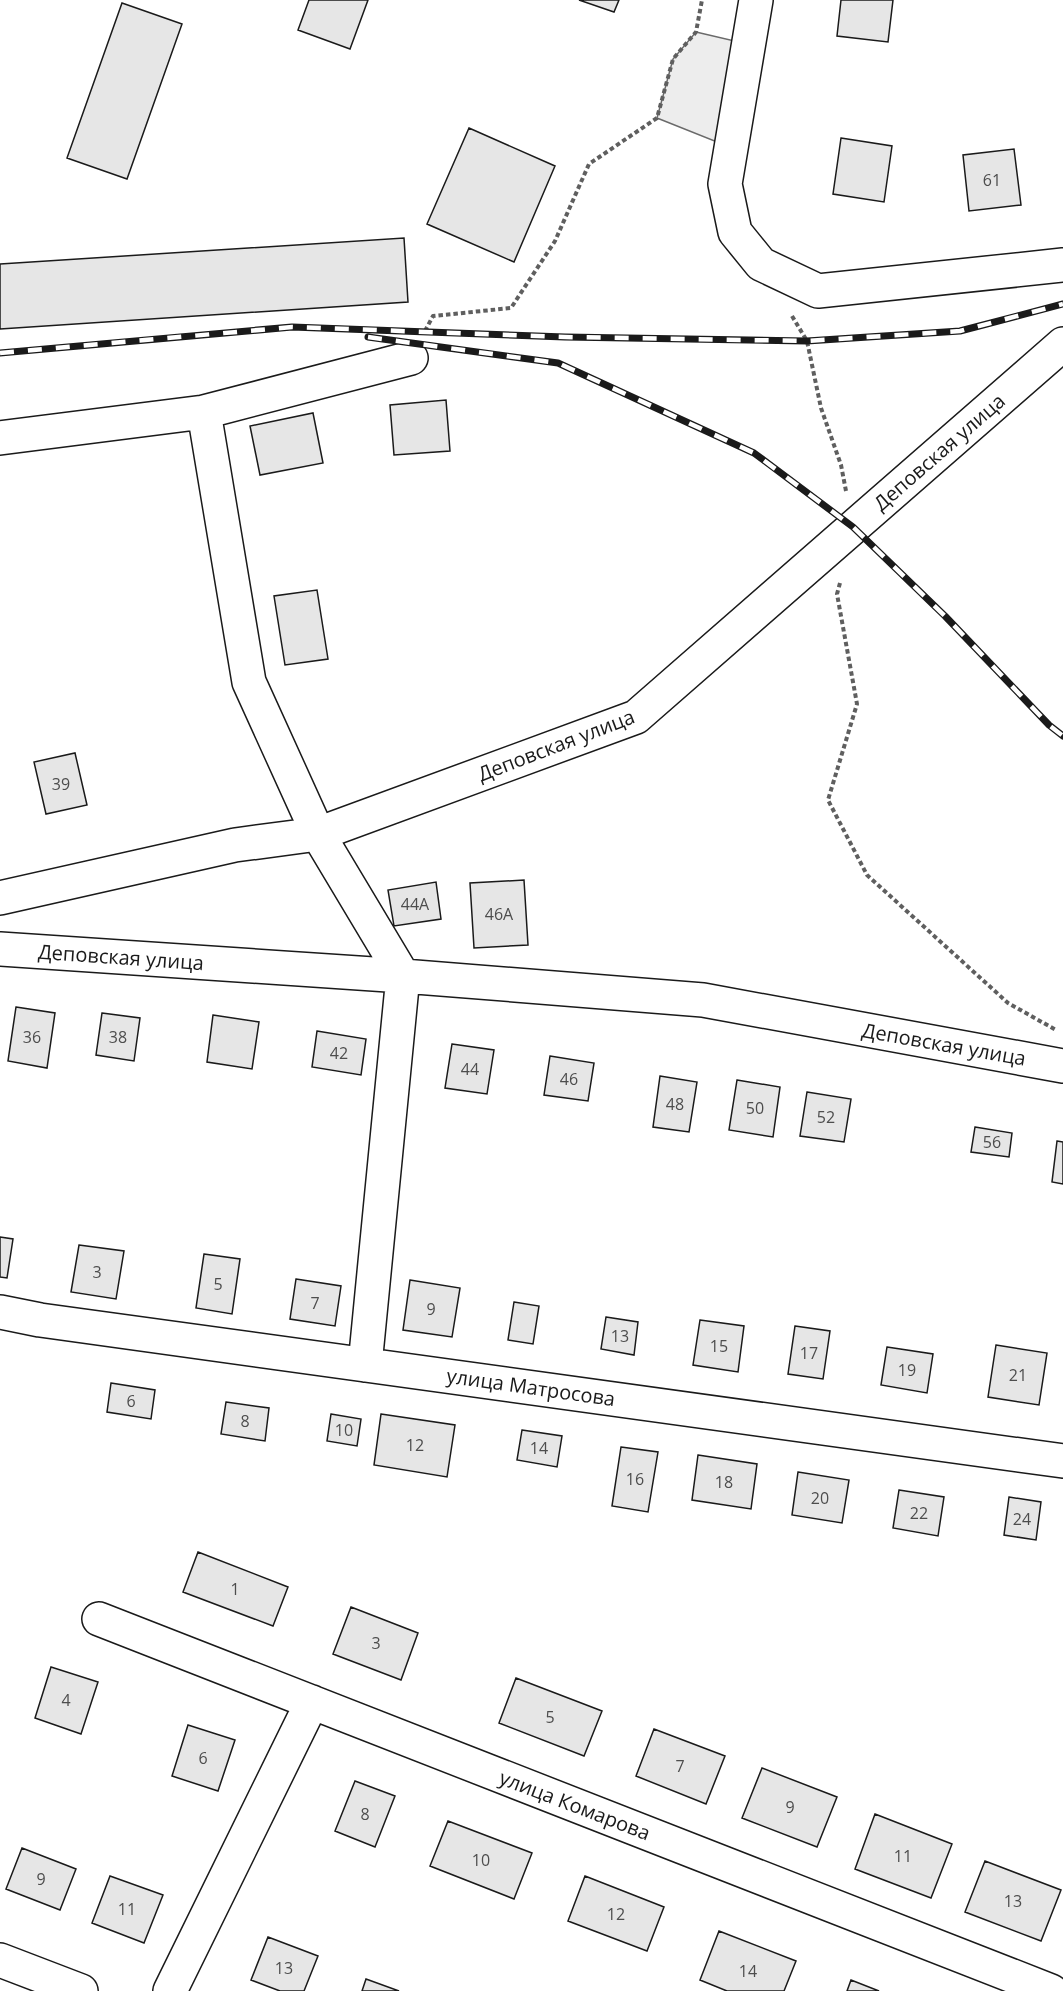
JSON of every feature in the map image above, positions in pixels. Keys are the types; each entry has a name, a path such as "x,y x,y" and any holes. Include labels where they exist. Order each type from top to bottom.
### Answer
{"street":[{"path":"756,0 725,184 735,232 761,264 818,291 1063,265"},
{"name":"Деповская улица","path":"0,898 235,845 318,834 636,717 1063,344"},
{"path":"0,438 204,412 411,358"},
{"path":"204,412 249,682 318,834 403,975 365,1365"},
{"name":"Деповская улица","path":"0,949 403,975 702,1000 1063,1066"},
{"name":"улица Матросова","path":"0,1311 40,1320 1063,1461"},
{"name":"улица Комарова","path":"99,1619 1051,1991"},
{"path":"170,1991 312,1702"},
{"path":"0,1960 81,1991"}],"path":[{"path":"411,358 433,316 511,309 555,241 589,164 657,118 673,59 696,32 702,0"},
{"path":"789,312 807,341 821,408 841,465 853,527"},
{"path":"840,582 837,594 857,704 828,800 867,875 1008,1003 1063,1034"}],"shaded area":[{"path":"696,32 739,42 722,144 657,118 673,59"}],"building":[{"path":"309,0 368,0 350,49 298,30"},
{"path":"579,0 619,0 614,12"},
{"path":"841,0 893,0 888,42 837,36"},
{"path":"122,3 182,24 127,179 67,158"},
{"path":"469,128 555,166 514,262 427,224"},
{"path":"841,138 892,146 884,202 833,194"},
{"path":"1014,149 1021,205 969,211 963,155"},
{"path":"404,238 408,302 0,329 0,264"},
{"path":"446,400 450,451 394,455 390,405"},
{"path":"313,413 323,463 260,475 250,426"},
{"path":"317,590 328,659 285,665 274,596"},
{"path":"75,753 87,805 46,814 34,762"},
{"path":"524,880 528,945 474,948 470,883"},
{"path":"436,882 441,919 394,926 388,890"},
{"path":"16,1007 55,1013 47,1068 8,1061"},
{"path":"102,1013 140,1018 134,1061 96,1055"},
{"path":"213,1015 259,1022 252,1069 207,1062"},
{"path":"317,1031 366,1039 361,1075 312,1067"},
{"path":"452,1044 494,1050 487,1094 445,1088"},
{"path":"550,1056 594,1063 588,1101 544,1095"},
{"path":"660,1076 697,1082 689,1132 653,1127"},
{"path":"737,1080 780,1087 773,1137 729,1130"},
{"path":"807,1092 851,1099 844,1142 800,1136"},
{"path":"975,1127 1012,1133 1009,1157 971,1152"},
{"path":"1057,1141 1063,1142 1063,1184 1052,1182"},
{"path":"0,1237 13,1239 7,1278 0,1277"},
{"path":"79,1245 124,1251 116,1299 71,1292"},
{"path":"204,1254 240,1259 232,1314 196,1308"},
{"path":"296,1279 341,1286 335,1326 290,1319"},
{"path":"410,1280 460,1288 452,1337 403,1330"},
{"path":"514,1302 539,1306 533,1344 508,1340"},
{"path":"606,1317 638,1322 634,1355 601,1349"},
{"path":"700,1320 744,1326 738,1372 693,1365"},
{"path":"795,1326 830,1331 823,1379 788,1374"},
{"path":"996,1345 1047,1353 1039,1405 988,1397"},
{"path":"887,1347 933,1354 927,1393 881,1385"},
{"path":"111,1383 155,1390 151,1419 107,1412"},
{"path":"226,1402 269,1408 265,1441 221,1434"},
{"path":"331,1414 361,1419 357,1446 327,1441"},
{"path":"381,1414 455,1425 447,1477 374,1465"},
{"path":"522,1430 562,1436 557,1467 517,1460"},
{"path":"621,1447 658,1452 648,1512 612,1506"},
{"path":"698,1455 757,1464 751,1509 692,1500"},
{"path":"798,1472 849,1480 842,1523 792,1515"},
{"path":"899,1490 944,1497 938,1536 893,1528"},
{"path":"1009,1497 1041,1502 1036,1540 1004,1535"},
{"path":"198,1552 288,1587 273,1626 183,1592"},
{"path":"351,1607 418,1633 401,1680 333,1654"},
{"path":"51,1667 98,1682 81,1734 35,1718"},
{"path":"516,1678 602,1711 584,1756 499,1723"},
{"path":"188,1725 235,1740 218,1791 172,1776"},
{"path":"654,1729 725,1756 706,1804 636,1776"},
{"path":"762,1768 837,1797 817,1847 742,1818"},
{"path":"355,1781 395,1796 375,1847 335,1831"},
{"path":"875,1814 952,1844 931,1898 855,1869"},
{"path":"448,1821 532,1853 514,1899 430,1866"},
{"path":"22,1848 76,1869 60,1910 6,1889"},
{"path":"985,1861 1061,1890 1041,1941 965,1912"},
{"path":"110,1876 163,1895 144,1943 92,1923"},
{"path":"585,1876 664,1907 647,1951 568,1921"},
{"path":"719,1931 796,1961 784,1991 727,1991 700,1980"},
{"path":"268,1937 318,1956 304,1991 280,1991 251,1980"},
{"path":"366,1979 399,1991 362,1991"},
{"path":"851,1980 879,1991 847,1991"}],"railway":[{"path":"0,353 292,327 565,337 807,341 960,331 1063,304"},
{"path":"368,337 558,363 754,453 853,527 945,616 1049,725 1063,736"}]}
